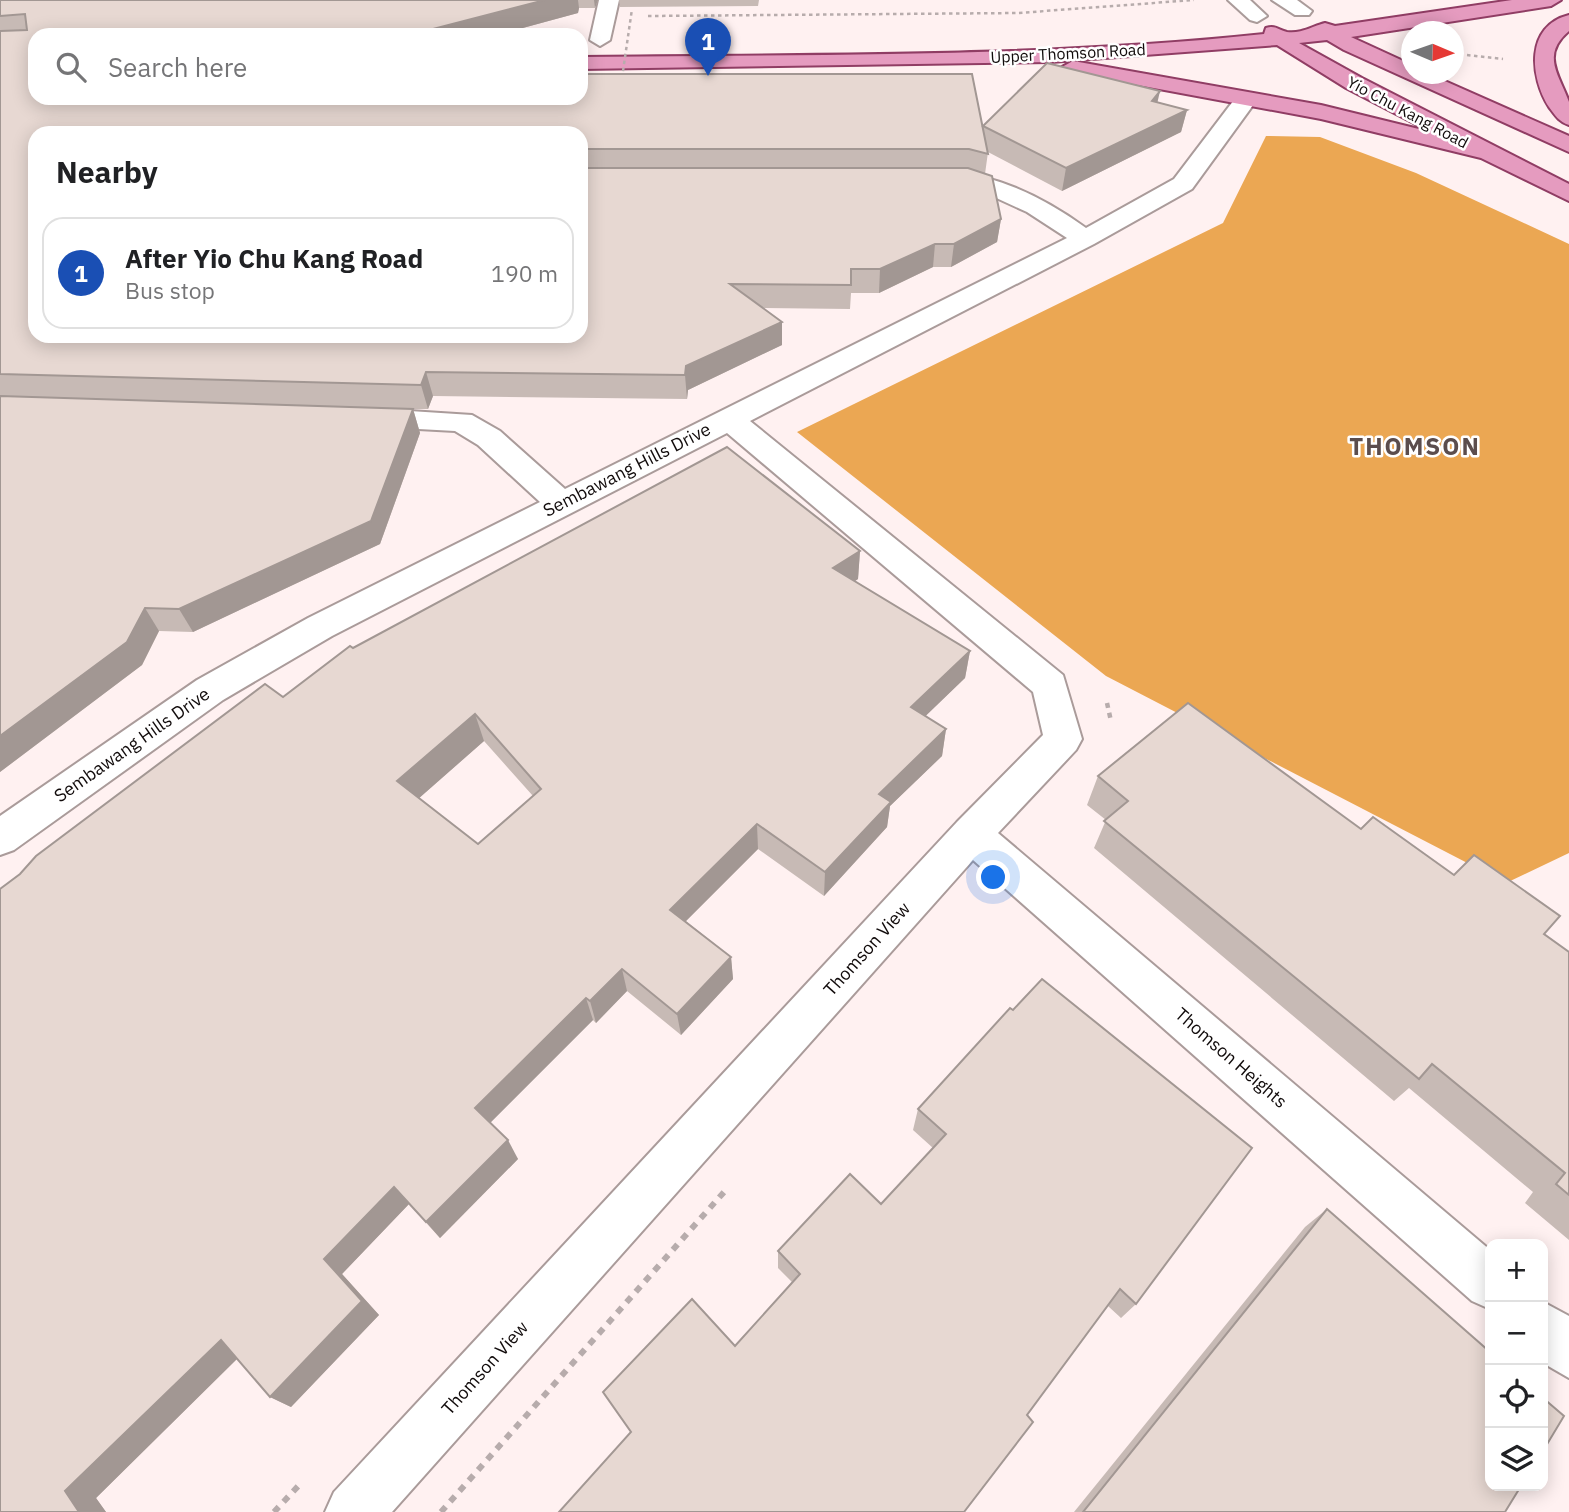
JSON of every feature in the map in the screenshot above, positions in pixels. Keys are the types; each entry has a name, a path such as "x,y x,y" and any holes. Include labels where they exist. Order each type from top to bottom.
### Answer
{"main road":[{"name":"Upper Thomson Road","path":"588,64 1017,57 1331,33 1551,0"},
{"path":"1224,19 1328,8"},
{"name":"Yio Chu Kang Road","path":"1302,11 1352,46 1569,145"},
{"name":"Yio Chu Kang Road","path":"1257,16 1297,51 1482,151 1569,194"},
{"path":"1569,21 1556,30 1545,46 1542,64 1553,98 1569,118"},
{"path":"591,40 627,40"},
{"path":"1017,57 1359,120 1482,151"}],"street":[{"path":"591,40 609,0"},
{"path":"1238,0 1257,16"},
{"path":"1282,0 1302,11"},
{"name":"Sembawang Hills Drive","path":"0,838 210,690 320,627 727,418 1085,239 1182,184 1245,101"},
{"path":"925,181 966,181 995,186 1067,225 1085,239"},
{"path":"335,416 461,422 489,438 562,504"},
{"name":"Thomson View","path":"354,1512 971,834 1063,739 1050,685 727,418"},
{"name":"Thomson Heights","path":"971,834 1485,1279"},
{"path":"1548,1332 1569,1351"}],"path":[{"path":"621,84 632,9"},
{"path":"1465,54 1511,60"},
{"path":"274,1512 312,1471"}],"shaded area":[{"path":"1266,136 1320,137 1416,173 1569,244 1569,853 1506,883 1106,676 797,432 1223,223"}],"building":[{"path":"0,0 545,0 437,28 28,28 28,105 588,105 588,74 972,74 988,154 969,149 588,149 588,126 28,126 28,343 588,343 588,168 968,168 992,176 1001,219 954,244 935,244 880,269 851,269 851,285 730,284 782,322 686,366 685,375 426,372 421,385 0,374 0,31 27,30 25,14 0,16"},
{"path":"1047,63 1160,91 1152,101 1187,110 1066,168 983,126"},
{"path":"0,396 413,409 371,521 179,609 145,608 127,642 0,736"},
{"path":"727,447 860,551 833,568 970,651 911,707 946,729 879,794 891,802 825,872 757,824 670,910 731,957 677,1014 622,969 590,1001 586,998 475,1108 508,1140 426,1222 394,1187 324,1259 362,1301 270,1397 221,1340 65,1491 79,1512 0,1512 0,889 20,874 36,856 265,684 283,697 350,646 353,648","holes":["475,714 541,789 478,844 397,781"]},
{"path":"1188,703 1361,829 1373,817 1454,875 1474,855 1560,916 1544,934 1569,952 1569,1195 1556,1184 1565,1173 1432,1064 1419,1079 1104,821 1128,801 1098,776"},
{"path":"1042,979 1252,1148 1136,1304 1120,1289 1027,1415 1033,1422 964,1512 559,1512 631,1432 603,1392 692,1299 735,1346 800,1274 778,1251 850,1174 881,1204 946,1134 918,1109 1010,1008 1013,1010"},
{"path":"1327,1209 1485,1348 1485,1491 1518,1491 1505,1512 1083,1512"},
{"path":"1548,1402 1564,1416 1548,1443"}],"place":[{"name":"After Yio Chu Kang Road","path":"708,76"}],"district":[{"name":"THOMSON","path":"1415,447"}]}
